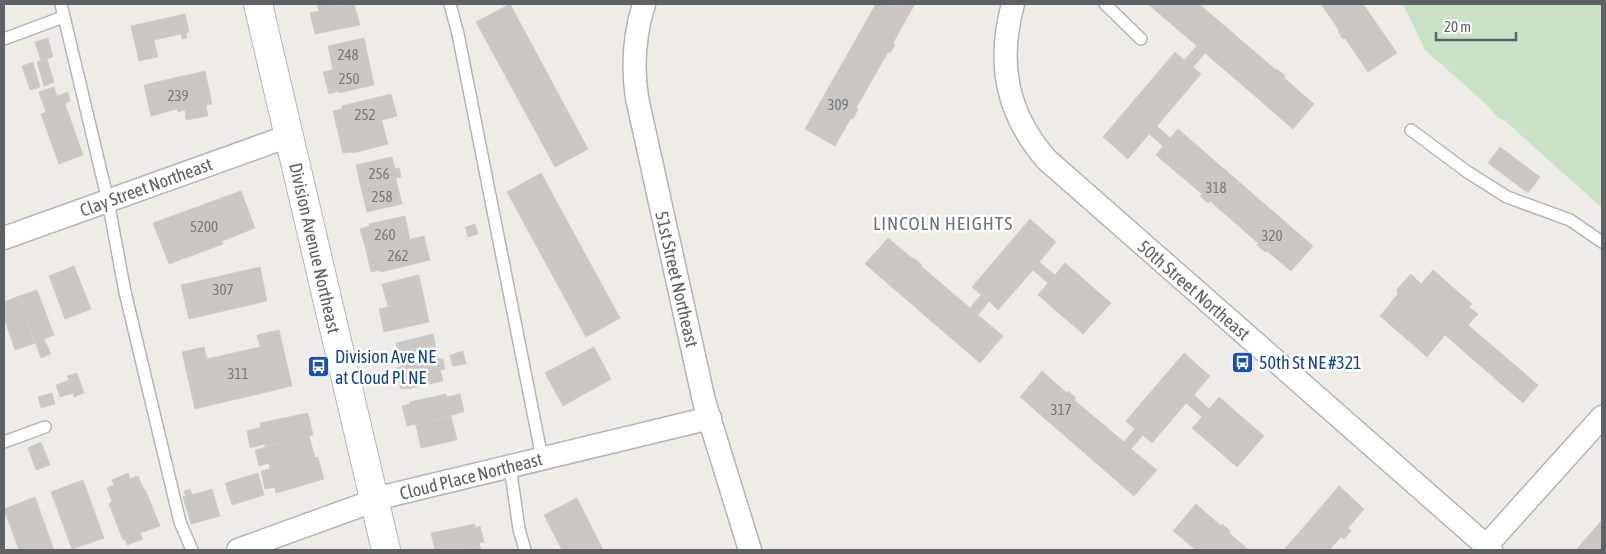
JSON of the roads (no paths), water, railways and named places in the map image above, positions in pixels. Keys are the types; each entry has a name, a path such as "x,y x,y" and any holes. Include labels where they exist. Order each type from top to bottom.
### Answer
{"street":[{"name":"Division Avenue Northeast","path":"258,4 386,550"},
{"name":"51st Street Northeast","path":"644,4 634,50 637,98 704,401 750,549"},
{"name":"50th Street Northeast","path":"1013,4 1005,48 1006,78 1011,98 1023,126 1040,152 1054,167 1489,548"},
{"name":"Clay Street Northeast","path":"4,238 289,136"},
{"path":"1489,548 1602,417"},
{"name":"Cloud Place Northeast","path":"238,550 387,496 710,418"}],"lane":[{"path":"60,4 108,201 126,292 180,522 192,550"},
{"path":"450,4 458,34 542,458"},
{"path":"1105,4 1141,39"},
{"path":"4,39 64,17"},
{"path":"1411,130 1466,171 1507,197 1570,220 1602,242"},
{"path":"4,442 45,427"},
{"path":"510,466 519,529 525,550"}],"place":[{"name":"50th St NE #321","path":"1243,362"},
{"name":"Division Ave NE at Cloud Pl NE","path":"319,366"}],"district":[{"name":"LINCOLN HEIGHTS","path":"943,223"}]}
